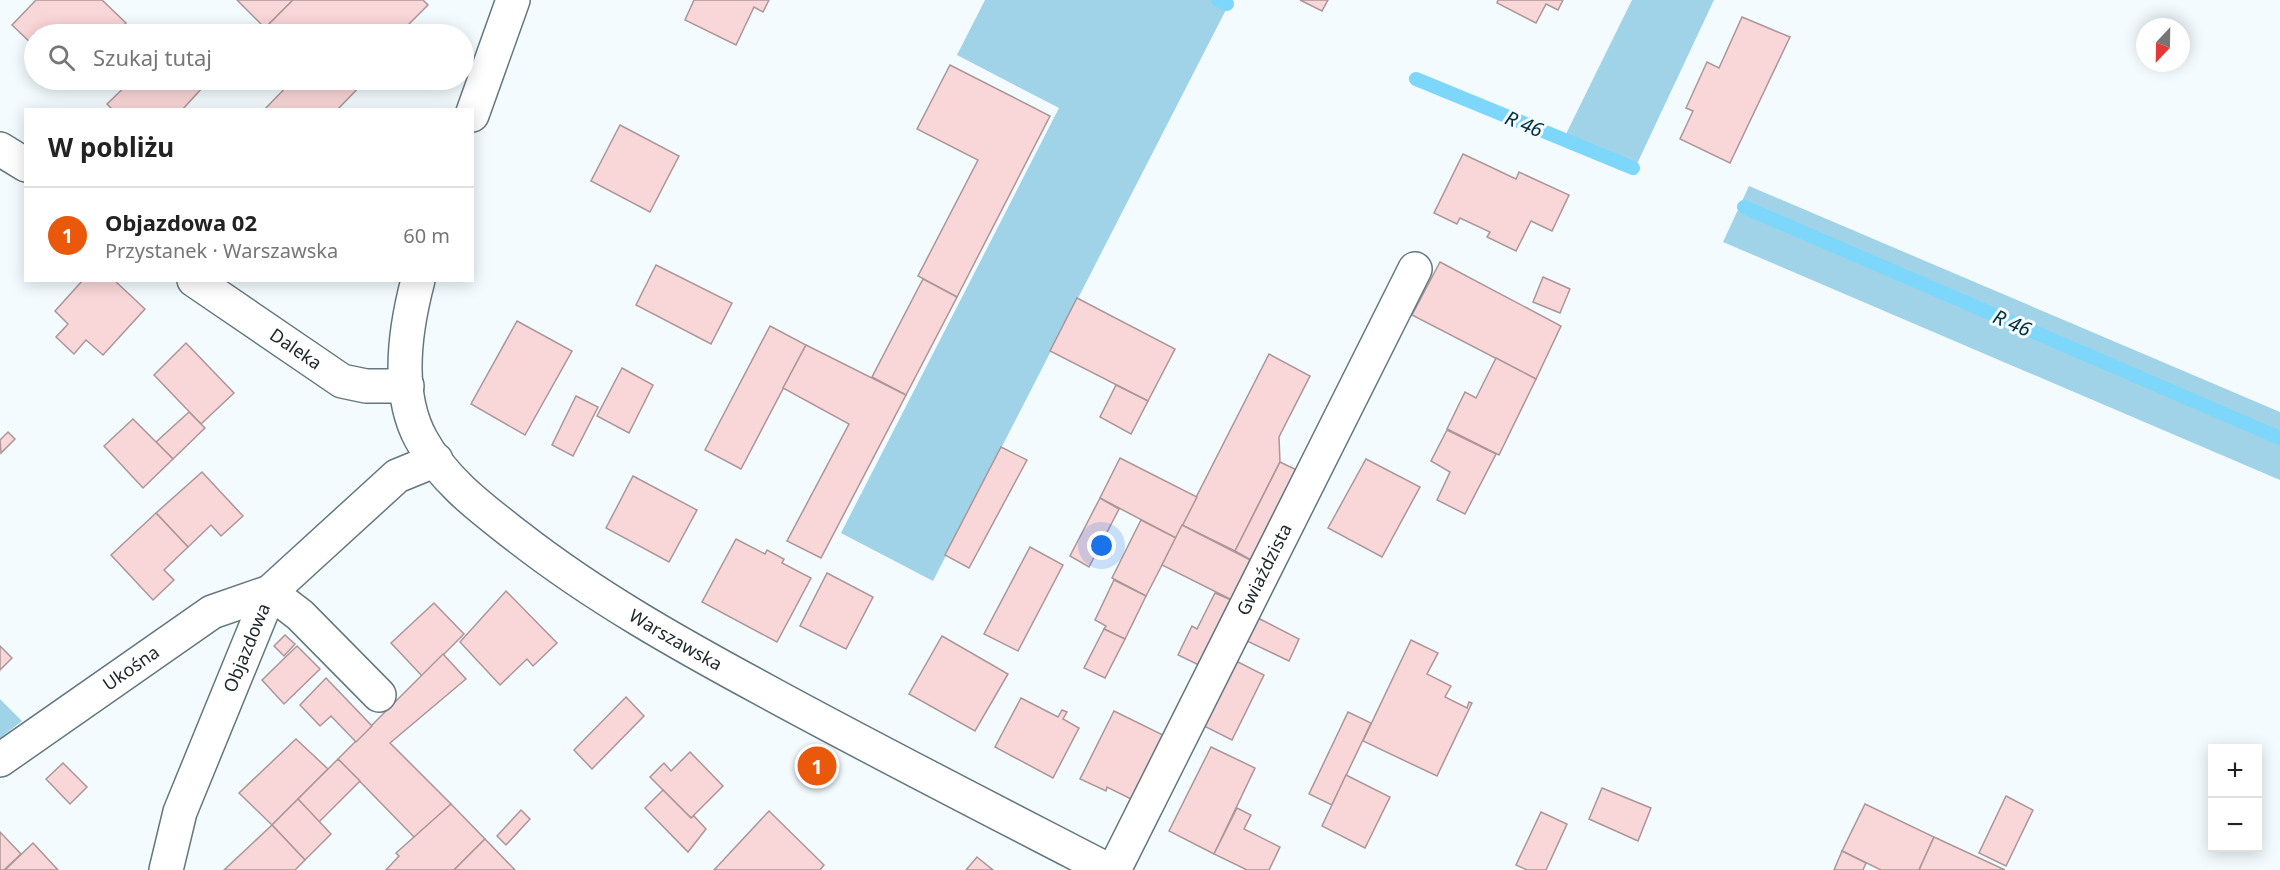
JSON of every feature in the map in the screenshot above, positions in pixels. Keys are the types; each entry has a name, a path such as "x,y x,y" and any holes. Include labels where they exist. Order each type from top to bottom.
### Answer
{"street":[{"path":"474,109 513,0"},
{"path":"0,149 24,164"},
{"name":"Gwiaździsta","path":"1114,870 1415,269"},
{"name":"Daleka","path":"197,282 342,381 366,386 407,386"},
{"name":"Warszawska","path":"418,282 406,348 411,418 421,441 450,481 477,504 566,574 673,640 804,712 1108,870"},
{"name":"Objazdowa","path":"166,870 180,812 270,592 397,476 436,460"},
{"path":"270,592 300,615 379,695"},
{"name":"Ukośna","path":"0,760 212,612 270,592"}],"shaded area":[{"path":"985,0 1231,0 933,581 841,533 1059,108 957,55"},
{"path":"1632,0 1714,0 1636,166 1565,136"},
{"path":"1749,186 2280,412 2280,480 1723,242"},
{"path":"0,699 22,721 0,738"}],"building":[{"path":"36,0 102,0 126,23 24,24 24,36 12,25"},
{"path":"237,0 293,0 269,24 261,24"},
{"path":"293,0 423,0 428,5 409,24 269,24"},
{"path":"694,0 769,0 763,12 754,7 736,45 685,20"},
{"path":"1300,0 1328,0 1322,11"},
{"path":"1498,0 1563,0 1558,10 1546,4 1536,23 1497,3"},
{"path":"1742,17 1790,37 1730,163 1680,139 1693,111 1686,108 1707,62 1719,68"},
{"path":"950,65 1050,116 957,297 918,276 978,160 917,129"},
{"path":"122,90 200,90 184,108 111,108 107,104"},
{"path":"283,90 356,90 339,108 266,108"},
{"path":"620,125 679,156 650,212 591,181"},
{"path":"1463,154 1516,179 1519,172 1569,195 1552,231 1531,221 1516,251 1487,237 1490,232 1460,218 1457,224 1434,213"},
{"path":"1440,262 1561,326 1536,379 1412,315"},
{"path":"656,265 732,303 711,344 636,305"},
{"path":"1543,277 1570,289 1560,313 1533,302"},
{"path":"923,279 957,297 906,395 872,377"},
{"path":"81,282 116,282 145,309 103,355 86,340 74,354 56,337 68,324 55,311"},
{"path":"1077,298 1175,349 1148,401 1050,351"},
{"path":"517,321 572,351 525,435 471,404"},
{"path":"770,326 806,345 741,469 705,450"},
{"path":"186,343 234,393 201,424 154,375"},
{"path":"806,345 906,395 821,558 787,541 849,424 783,388"},
{"path":"1269,354 1310,376 1279,437 1280,462 1235,551 1182,525"},
{"path":"1496,358 1536,379 1499,455 1447,429 1465,392 1476,398"},
{"path":"622,368 653,385 629,433 597,416"},
{"path":"1116,385 1148,401 1131,434 1100,417"},
{"path":"576,396 598,407 573,456 552,445"},
{"path":"189,412 205,428 173,459 156,442"},
{"path":"133,419 173,459 143,488 104,446"},
{"path":"1447,430 1496,454 1465,514 1437,500 1450,472 1431,461"},
{"path":"8,432 15,439 1,453 0,440"},
{"path":"1001,447 1027,460 969,568 945,555"},
{"path":"1120,458 1197,497 1176,538 1100,498"},
{"path":"1366,459 1420,487 1382,557 1328,528"},
{"path":"1280,462 1303,473 1258,564 1235,551"},
{"path":"202,472 243,516 221,536 211,525 188,547 156,513"},
{"path":"633,476 697,510 669,562 606,528"},
{"path":"1100,498 1119,509 1089,567 1070,556"},
{"path":"156,513 188,547 164,570 174,580 153,600 111,555"},
{"path":"1141,520 1176,538 1146,596 1112,578"},
{"path":"1182,525 1258,564 1238,603 1162,565"},
{"path":"736,539 765,554 767,550 784,559 782,563 811,578 777,642 702,602"},
{"path":"1030,547 1063,565 1018,651 984,634"},
{"path":"827,573 873,597 846,649 800,626"},
{"path":"1114,580 1146,596 1125,639 1104,629 1106,626 1095,620"},
{"path":"506,591 557,643 533,666 527,659 500,685 460,642"},
{"path":"1215,593 1238,603 1205,668 1178,655 1192,626 1197,629"},
{"path":"434,603 464,634 422,676 391,643"},
{"path":"1258,618 1299,639 1289,661 1247,641"},
{"path":"1104,629 1125,639 1105,678 1084,668"},
{"path":"285,635 295,644 284,656 274,646"},
{"path":"942,636 1008,674 975,731 909,694"},
{"path":"1411,640 1438,653 1427,674 1451,686 1445,697 1467,708 1469,702 1472,703 1437,776 1363,741"},
{"path":"0,646 12,658 0,670"},
{"path":"297,646 320,669 284,704 262,680"},
{"path":"443,654 466,679 390,743 451,804 415,838 338,759"},
{"path":"1234,660 1264,675 1232,740 1202,725"},
{"path":"326,678 372,726 356,742 331,716 320,726 300,705"},
{"path":"626,697 644,716 592,769 574,750"},
{"path":"1021,698 1058,717 1062,710 1067,712 1063,719 1079,728 1053,778 995,747"},
{"path":"1114,711 1167,737 1135,801 1107,787 1106,791 1080,779"},
{"path":"1348,712 1371,723 1332,805 1309,794"},
{"path":"296,739 328,769 272,825 239,793"},
{"path":"1211,747 1255,768 1214,854 1169,831"},
{"path":"690,752 723,786 691,818 650,777 664,763 671,771"},
{"path":"338,759 360,781 319,822 298,799"},
{"path":"63,763 87,787 70,804 46,779"},
{"path":"1346,775 1390,797 1365,848 1322,826"},
{"path":"1602,788 1651,808 1638,841 1589,819"},
{"path":"663,790 691,818 694,816 706,829 688,852 645,808"},
{"path":"2006,796 2033,810 2006,866 1979,853"},
{"path":"298,799 331,834 305,860 272,825"},
{"path":"451,804 485,839 454,870 386,870 399,856 396,853"},
{"path":"1865,804 1934,837 1919,870 1881,870 1842,851"},
{"path":"1237,808 1251,815 1244,829 1280,847 1269,870 1247,870 1214,854"},
{"path":"521,810 530,819 506,845 497,836"},
{"path":"769,811 824,865 820,870 714,870"},
{"path":"1541,812 1567,824 1546,870 1527,870 1516,865"},
{"path":"272,825 305,860 295,870 224,870"},
{"path":"0,832 21,854 4,870 0,870"},
{"path":"1934,837 2005,870 1919,870"},
{"path":"485,839 515,870 454,870"},
{"path":"33,843 58,870 5,870"},
{"path":"1842,851 1866,863 1863,870 1834,870"},
{"path":"977,857 993,870 966,870"}],"waterway":[{"name":"R 46","path":"1218,0 1227,4"},
{"name":"R 46","path":"1416,79 1633,168"},
{"name":"R 46","path":"1744,207 2280,438"}],"place":[{"name":"Objazdowa 02","path":"817,766"}]}
